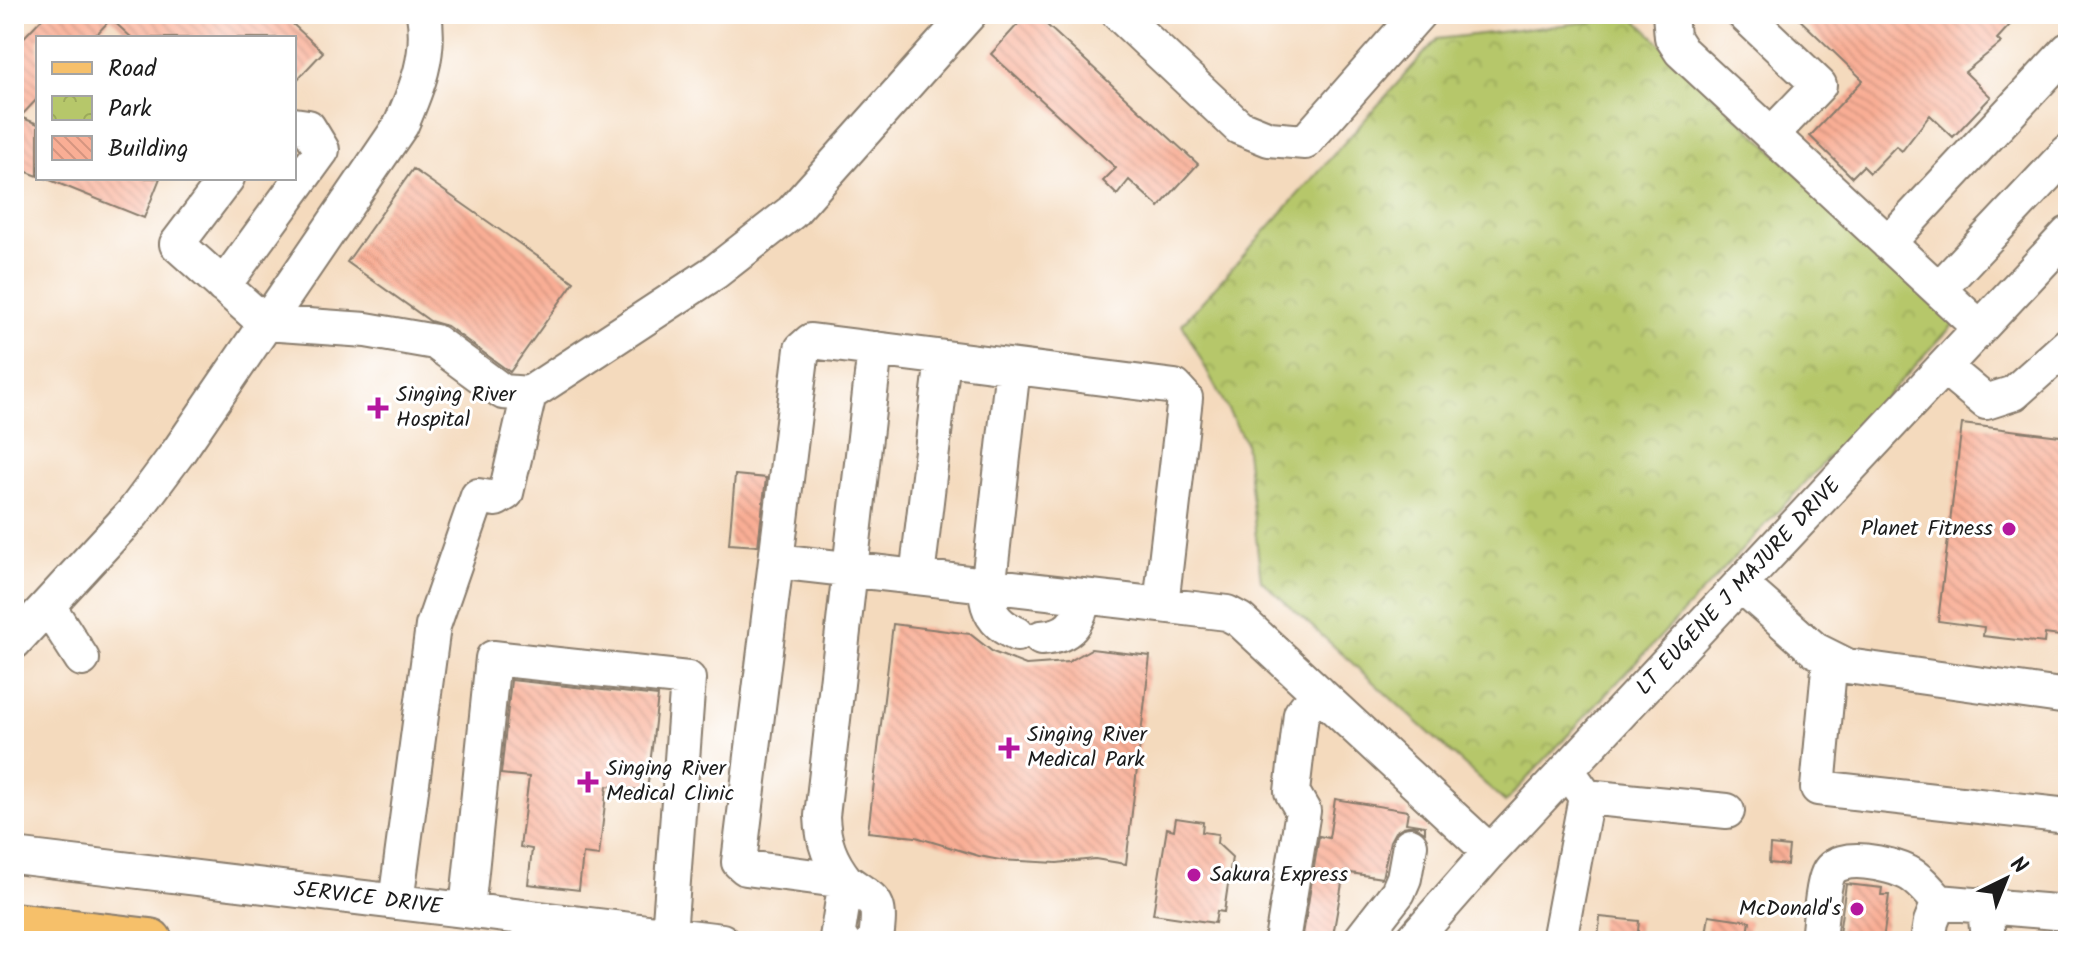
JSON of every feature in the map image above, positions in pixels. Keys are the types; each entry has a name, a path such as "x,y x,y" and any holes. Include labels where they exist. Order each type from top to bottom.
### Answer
{"main road":[{"path":"14,925 150,941"}],"street":[{"path":"14,642 133,513 179,451 401,125 420,82 426,52 424,14"},
{"path":"225,180 177,244 265,323 366,330 435,342 503,392 529,394 715,272 792,212 969,14"},
{"path":"1119,14 1239,127 1269,139 1305,142 1418,14"},
{"path":"1670,14 1672,37 1681,51 1980,328"},
{"path":"1744,14 1819,85 1771,135"},
{"path":"1888,243 2068,50"},
{"path":"223,286 322,150 308,127 296,125"},
{"path":"1939,289 2068,152"},
{"name":"LT EUGENE J MAJURE DRIVE","path":"1412,941 1490,852 2068,234"},
{"path":"846,881 746,868 739,862 802,349 811,341 1175,387 1181,391 1185,398 1161,605"},
{"path":"1944,367 1986,402 2014,393 2068,345"},
{"path":"873,941 876,940 879,912 876,902 846,881 828,854 822,816 875,349"},
{"path":"917,577 943,358"},
{"path":"1013,367 987,599 993,617 1007,630 1029,636 1064,633 1080,617 1084,596"},
{"path":"396,902 433,626 478,496 496,499 506,493 529,394"},
{"path":"776,561 1234,616 1490,852"},
{"path":"1741,585 1815,650 1847,666 2068,697"},
{"path":"48,606 82,659"},
{"path":"467,910 493,658 688,679 669,935"},
{"path":"1830,658 1818,788 2068,816"},
{"path":"1282,941 1303,811 1292,792 1301,714 1318,692"},
{"path":"1559,941 1586,797 1567,770"},
{"path":"1360,941 1398,892 1404,878 1416,806 1425,792"},
{"path":"1586,797 1727,811"},
{"name":"SERVICE DRIVE","path":"14,856 722,941"},
{"path":"1818,941 1828,873 1839,863 1850,860 1895,867 1911,874 1939,902 2068,913"},
{"path":"842,941 837,938 846,881"},
{"path":"1928,941 1939,902"},
{"path":"1985,906 1988,941"}],"green space":[{"path":"1633,17 1954,324 1505,802 1261,580 1245,442 1182,324 1437,39"}],"building":[{"path":"46,14 282,14 323,52 296,81 296,36 130,36 111,19 95,36 36,36 36,100 20,117 36,123 36,175 14,167 14,48"},
{"path":"1027,14 1035,14 1198,164 1159,207 1129,180 1117,195 1103,181 1116,168 991,54"},
{"path":"1794,14 2020,14 1997,39 2001,43 1965,72 1991,97 1953,137 1930,115 1902,151 1896,146 1870,173 1863,166 1852,177 1810,136 1863,80"},
{"path":"413,169 574,282 510,372 447,326 430,321 347,262"},
{"path":"50,180 159,180 144,218"},
{"name":"Planet Fitness","path":"1962,424 2068,437 2068,637 2045,634 2044,643 1983,636 1984,627 1938,621"},
{"path":"735,475 766,478 758,546 729,544"},
{"name":"Singing River Medical Park","path":"893,624 970,634 993,652 1026,665 1068,662 1091,649 1150,656 1126,864 1095,859 1057,863 1000,860 916,837 868,832"},
{"name":"Singing River Medical Clinic","path":"511,680 658,696 647,791 607,786 599,856 583,854 579,890 528,884 532,849 520,847 529,777 501,774"},
{"path":"1335,799 1408,811 1406,823 1425,826 1425,832 1413,825 1395,832 1382,878 1344,872 1332,941 1302,941 1319,836 1329,838"},
{"name":"Sakura Express","path":"1176,818 1203,822 1202,832 1218,834 1217,843 1232,857 1224,912 1217,911 1215,923 1153,914 1167,828 1174,830"},
{"path":"1770,845 1789,847 1787,865 1769,863"},
{"name":"McDonald's","path":"1846,884 1882,888 1881,895 1889,895 1883,941 1838,941"},
{"path":"1709,915 1750,921 1747,941 1705,941"},
{"path":"1600,917 1639,921 1637,941 1598,941"}],"place":[{"name":"Singing River Hospital","path":"378,408"},
{"name":"Planet Fitness","path":"2009,529"},
{"name":"Singing River Medical Park","path":"1009,748"},
{"name":"Singing River Medical Clinic","path":"588,782"},
{"name":"Sakura Express","path":"1194,875"},
{"name":"McDonald's","path":"1857,909"}]}
